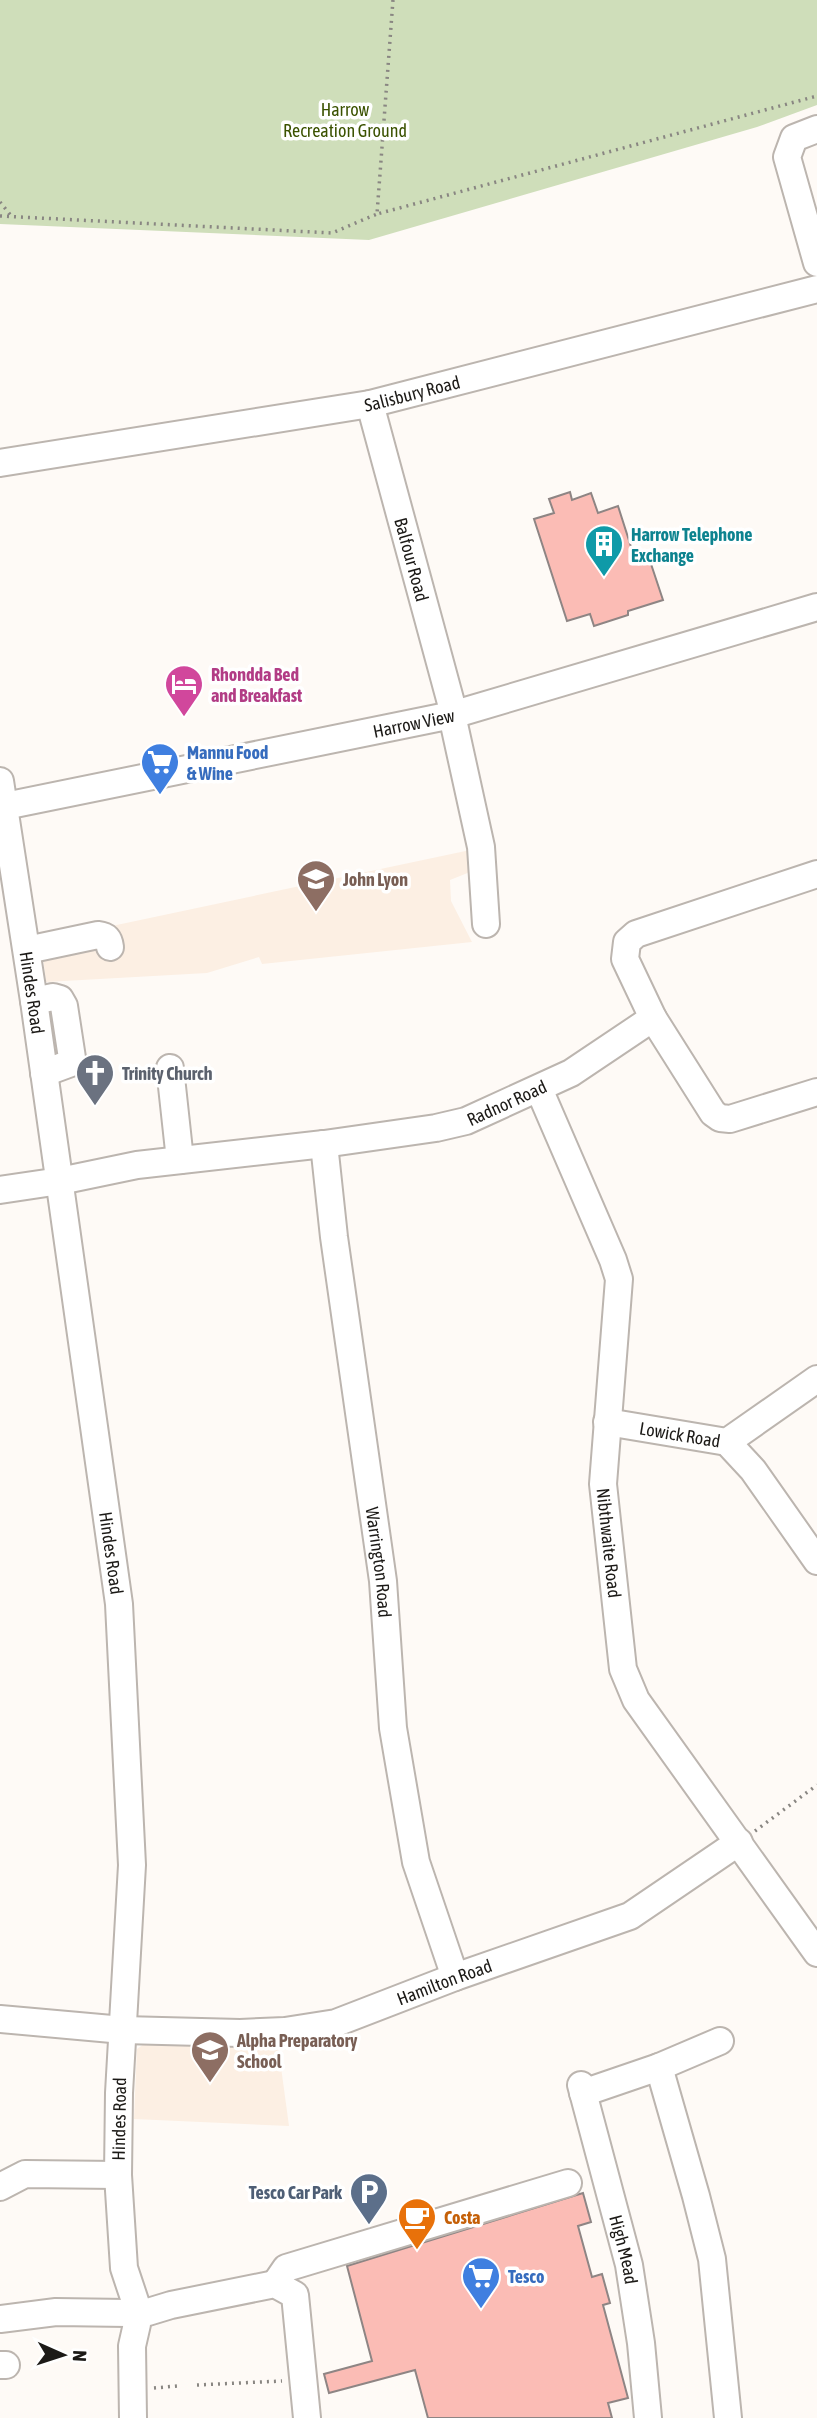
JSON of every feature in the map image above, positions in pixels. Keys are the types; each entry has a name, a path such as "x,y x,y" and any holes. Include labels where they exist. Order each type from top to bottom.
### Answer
{"street":[{"path":"817,129 794,138 787,157 817,262"},
{"name":"Salisbury Road","path":"0,463 370,404 817,289"},
{"name":"Balfour Road","path":"370,404 453,715 481,847 486,924"},
{"name":"Harrow View","path":"1,796 453,715 817,607"},
{"name":"Hindes Road","path":"1,796 27,950 119,1604 132,1865 122,2031 118,2175 124,2268 137,2313 132,2347 132,2418"},
{"path":"817,874 636,934 627,942 625,959 653,1018 713,1112 720,1118 730,1119 817,1092"},
{"path":"27,950 98,935 105,936 110,947"},
{"name":"Radnor Road","path":"0,1190 137,1166 324,1144 436,1128 466,1121 571,1073 653,1018"},
{"path":"170,1068 180,1160"},
{"name":"Nibthwaite Road","path":"539,1089 619,1279 603,1484 623,1669 636,1700 817,1953"},
{"name":"Warrington Road","path":"324,1144 334,1237 383,1581 393,1728 416,1862 454,1977"},
{"name":"Lowick Road","path":"607,1422 727,1441 817,1378"},
{"path":"727,1441 753,1471 817,1561"},
{"name":"Hamilton Road","path":"0,2019 122,2031 240,2033 285,2031 336,2023 454,1977 630,1916 739,1842"},
{"path":"720,2041 659,2067 712,2259 728,2418"},
{"name":"High Mead","path":"648,2418 641,2343 629,2265 582,2089 659,2067"},
{"path":"0,2187 25,2174 118,2175"},
{"path":"275,2284 286,2268 568,2183"},
{"path":"0,2319 56,2312 137,2313 275,2284 295,2295 307,2418"}],"path":[{"path":"377,214 393,0"},
{"path":"0,216 332,233 377,214 817,96"},
{"path":"0,202 12,217"},
{"path":"739,1842 817,1785"},
{"path":"197,2385 304,2379"},
{"path":"155,2398 154,2387 177,2386"}],"shaded area":[{"name":"John Lyon","path":"475,849 480,868 450,880 451,901 472,942 262,964 259,957 207,973 46,982 41,941"},
{"name":"Alpha Preparatory School","path":"144,2044 239,2048 278,2045 289,2126 134,2119 137,2049"}],"green space":[{"name":"Harrow Recreation Ground","path":"0,0 817,0 817,105 757,127 369,240 0,224"}],"building":[{"name":"Harrow Telephone Exchange","path":"570,492 572,500 591,493 598,513 618,506 634,556 647,552 663,600 594,626 590,614 567,621 534,519 554,513 549,499"},
{"name":"Tesco","path":"583,2193 591,2222 578,2226 592,2277 602,2274 610,2303 603,2305 628,2398 608,2403 612,2418 428,2418 415,2370 329,2393 324,2374 372,2361 347,2266"}],"place":[{"name":"Harrow Telephone Exchange","path":"604,578"},
{"name":"Rhondda Bed and Breakfast","path":"184,718"},
{"name":"Mannu Food & Wine","path":"160,796"},
{"name":"John Lyon","path":"316,913"},
{"name":"Trinity Church","path":"95,1107"},
{"name":"Alpha Preparatory School","path":"210,2084"},
{"name":"Tesco Car Park","path":"369,2226"},
{"name":"Costa","path":"417,2251"},
{"name":"Tesco","path":"481,2310"}]}
